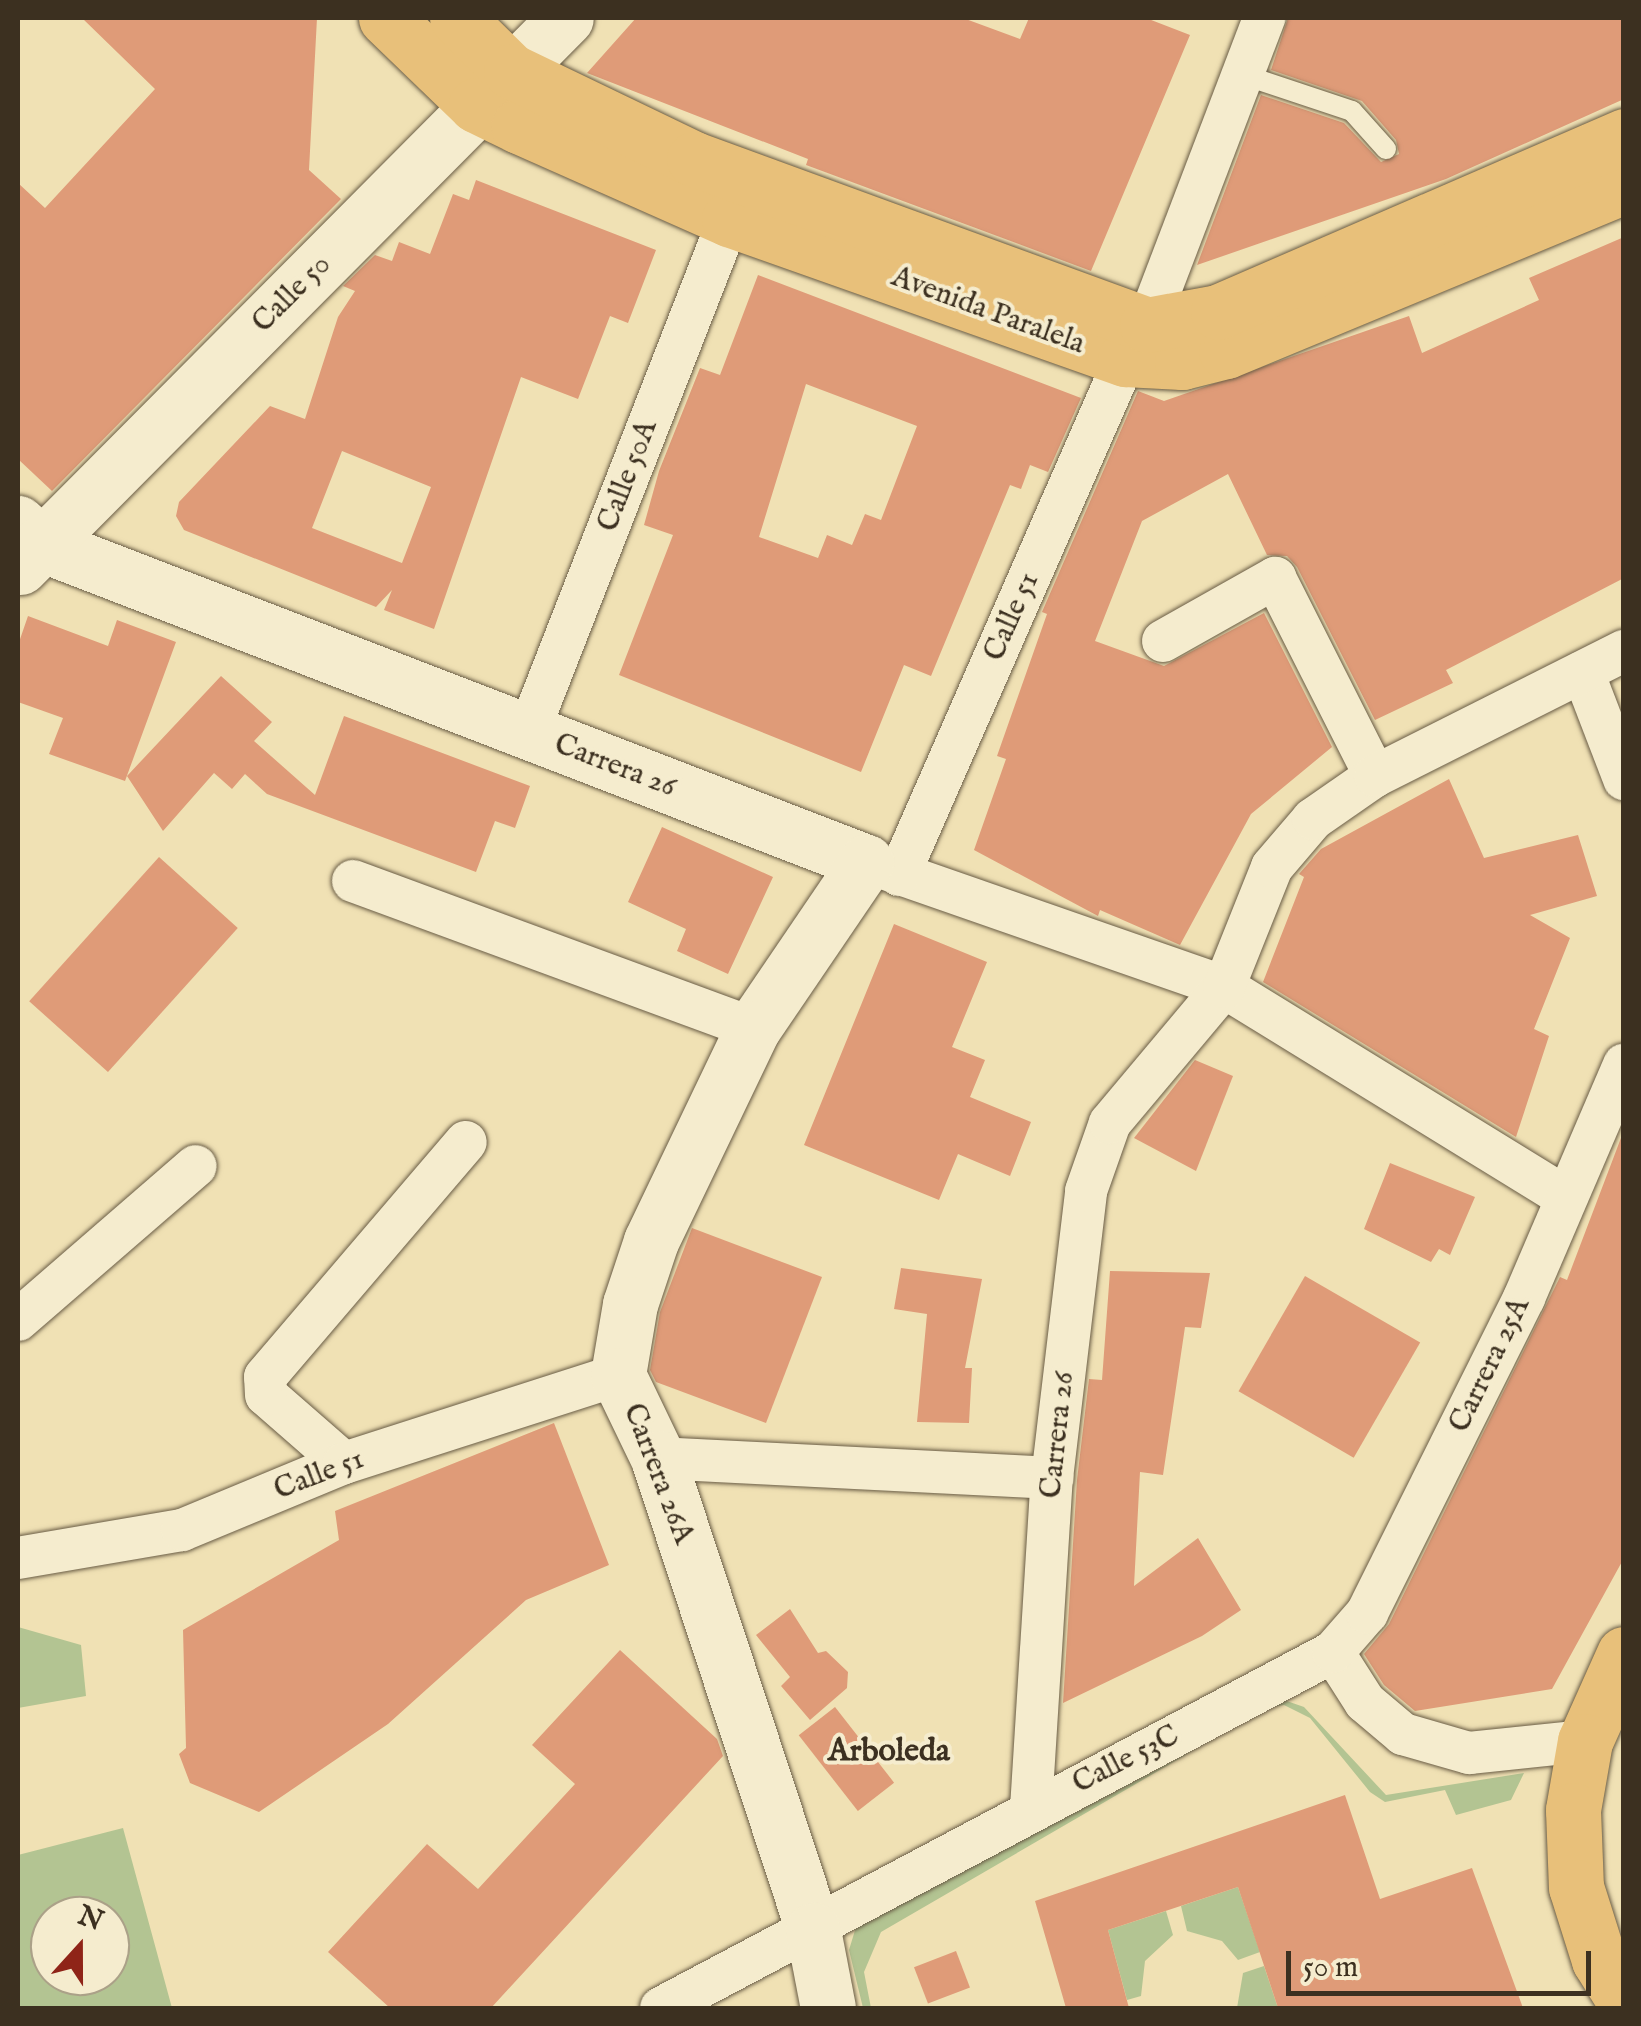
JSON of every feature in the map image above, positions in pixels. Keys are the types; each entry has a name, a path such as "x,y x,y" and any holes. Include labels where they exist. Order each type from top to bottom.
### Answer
{"main road":[{"name":"Avenida Paralela","path":"386,18 493,88 729,219 1136,342 1218,312 1624,136"},
{"name":"Avenida Paralela","path":"456,18 493,88 694,159 1182,362 1226,351 1624,186"},
{"path":"1624,1654 1586,1741 1573,1810 1576,1886 1599,1960 1624,2000"}],"street":[{"name":"Calle 50","path":"25,546 566,18"},
{"name":"Calle 51","path":"882,868 1136,342 1264,18"},
{"name":"Calle 50A","path":"528,734 729,219"},
{"name":"Carrera 26","path":"25,546 882,868 1224,987 1566,1197"},
{"path":"1163,641 1274,578 1376,776"},
{"path":"1224,987 1272,868 1312,819 1376,776 1624,651"},
{"path":"1584,672 1624,779"},
{"name":"Carrera 26A","path":"828,2008 813,1930 658,1458 618,1375 630,1304 651,1241 754,1028 882,868"},
{"path":"352,882 754,1028"},
{"name":"Carrera 26","path":"1032,1808 1052,1478 1086,1191 1110,1123 1224,987"},
{"name":"Carrera 25A","path":"1333,1652 1366,1613 1524,1298 1624,1065"},
{"path":"344,1463 266,1395 264,1376 466,1142"},
{"path":"18,1320 196,1166"},
{"name":"Calle 51","path":"18,1558 182,1530 344,1463 618,1375"},
{"path":"658,1458 1052,1478"},
{"path":"1333,1652 1365,1702 1403,1734 1469,1753 1586,1741"},
{"name":"Calle 53C","path":"661,2008 813,1930 1032,1808 1333,1652"}],"lane":[{"path":"1241,74 1352,111 1386,149"}],"green space":[{"path":"18,1627 81,1645 86,1696 18,1708"},
{"path":"1281,1699 1304,1707 1386,1795 1524,1773 1511,1800 1456,1815 1445,1790 1385,1802 1370,1792 1310,1718 1284,1705 1266,1708"},
{"path":"1196,1749 881,1932 864,1972 871,2008 863,2008 849,1950 856,1927"},
{"path":"123,1828 172,2008 18,2008 18,1855"},
{"path":"1238,1887 1260,1952 1238,1960 1222,1941 1187,1931 1181,1906"},
{"path":"1166,1911 1173,1935 1145,1961 1141,1996 1127,2000 1108,1930"},
{"path":"1264,1966 1278,2008 1237,2008 1243,1973"}],"building":[{"path":"82,18 317,18 309,170 341,199 52,491 18,459 18,183 45,208 155,89"},
{"path":"636,18 963,18 1020,39 1029,18 1146,18 1190,35 1091,271 806,165 808,159 587,73"},
{"path":"1288,18 1624,18 1624,99 1446,179 1197,265 1261,95 1344,123 1381,162 1399,154 1396,140 1362,101 1271,70"},
{"path":"476,180 656,250 628,323 610,316 578,399 521,377 434,629 384,610 392,590 376,607 184,530 176,516 179,502 270,406 305,419 338,317 355,291 343,286 375,255 392,261 399,242 430,254 453,194 469,200","holes":["342,451 431,487 402,563 312,528"]},
{"path":"1624,237 1624,578 1446,670 1453,683 1375,720 1297,567 1287,556 1267,555 1228,474 1142,521 1095,641 1164,666 1264,613 1332,747 1251,814 1180,945 1100,910 1098,916 974,850 1006,759 997,756 1047,614 1042,612 1138,391 1164,401 1409,316 1422,353 1539,300 1529,278"},
{"path":"758,275 1081,398 1048,472 1030,465 1021,489 1010,485 931,676 904,665 861,772 619,675 673,535 644,525 659,471 700,368 720,375","holes":["806,384 917,426 881,520 865,514 852,545 827,535 818,558 759,537"]},
{"path":"28,616 108,646 117,620 176,642 125,781 49,754 63,718 18,702 18,645"},
{"path":"221,676 272,722 254,741 315,795 344,716 530,786 515,828 495,821 476,872 267,794 245,774 232,789 214,773 163,831 127,776"},
{"path":"1449,779 1484,858 1578,835 1597,896 1530,915 1570,938 1534,1029 1549,1036 1516,1137 1263,982 1304,877 1299,874 1321,849"},
{"path":"662,827 773,877 728,974 677,951 686,929 628,902"},
{"path":"159,857 238,928 108,1072 29,1001"},
{"path":"894,924 987,962 952,1047 985,1060 970,1097 1031,1122 1010,1176 958,1154 939,1200 804,1145"},
{"path":"1195,1060 1233,1076 1196,1171 1134,1138"},
{"path":"1624,1130 1624,1558 1552,1689 1415,1711 1384,1685 1364,1654 1389,1624 1560,1277 1567,1280"},
{"path":"1390,1163 1475,1197 1450,1255 1439,1249 1431,1262 1364,1229"},
{"path":"692,1228 822,1277 766,1423 656,1382 650,1370 660,1312"},
{"path":"901,1268 982,1279 965,1368 972,1368 969,1423 917,1422 927,1314 894,1309"},
{"path":"1110,1271 1210,1273 1201,1328 1185,1327 1163,1475 1140,1472 1134,1586 1198,1538 1241,1610 1202,1636 1063,1703 1077,1480 1089,1379 1102,1380"},
{"path":"1305,1276 1420,1342 1354,1458 1238,1391"},
{"path":"554,1423 609,1565 526,1600 388,1724 259,1812 190,1783 179,1754 186,1748 183,1630 339,1540 335,1511"},
{"path":"790,1609 818,1653 826,1651 848,1672 847,1688 810,1720 781,1686 790,1677 756,1635"},
{"path":"620,1650 717,1739 723,1756 491,2008 390,2008 328,1952 427,1844 478,1889 575,1784 532,1745"},
{"path":"835,1707 894,1783 858,1811 799,1735"},
{"path":"1345,1795 1380,1899 1472,1868 1523,2008 1278,2008 1238,1887 1108,1930 1129,2008 1066,2008 1035,1901"},
{"path":"956,1951 970,1987 928,2004 914,1967"}],"district":[{"name":"Arboleda","path":"889,1752"}]}
